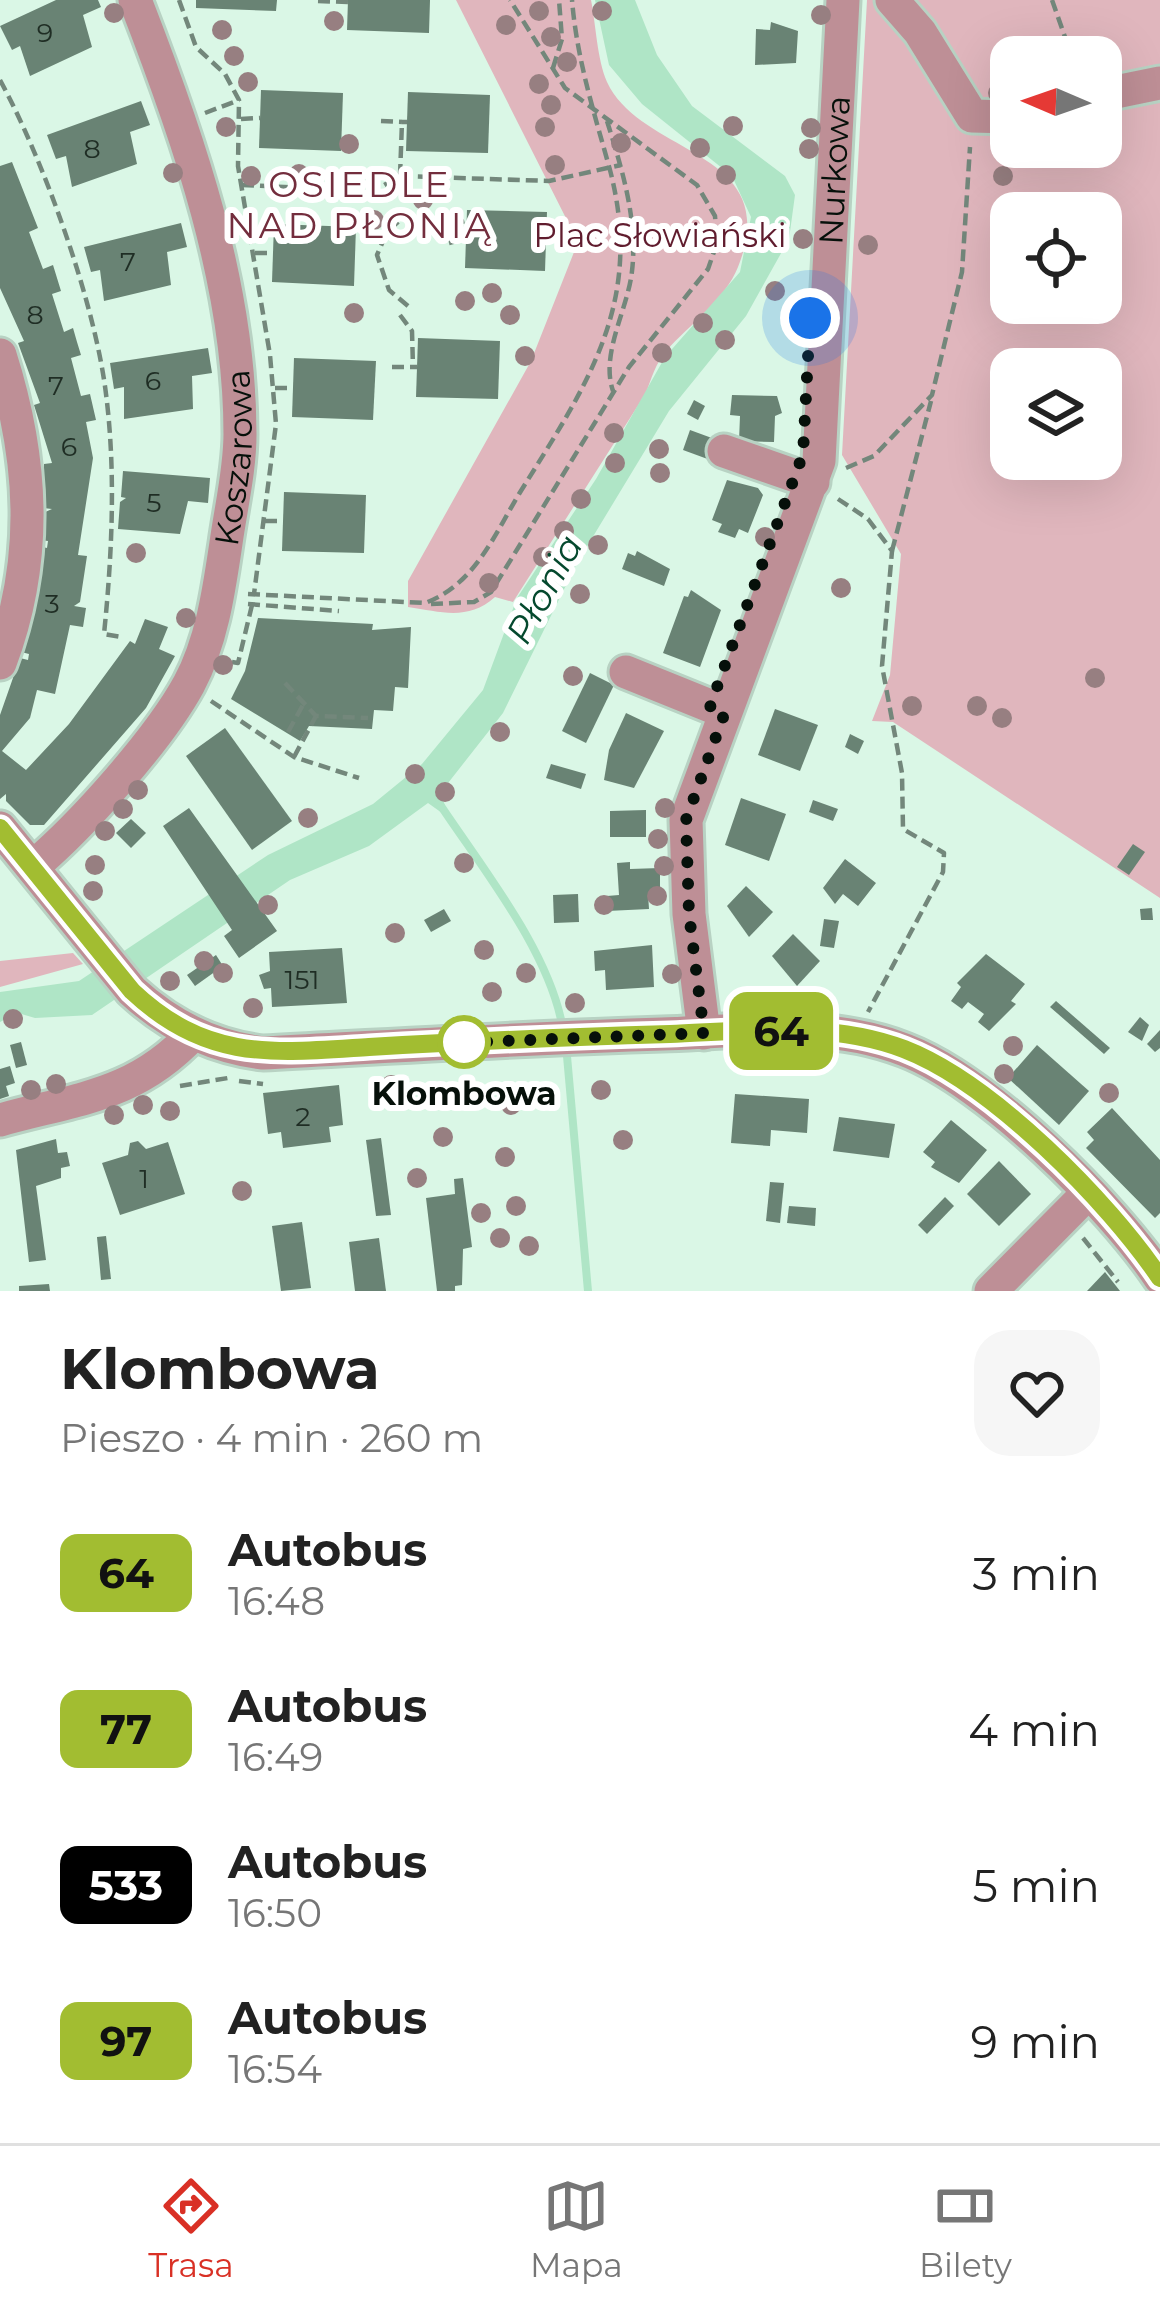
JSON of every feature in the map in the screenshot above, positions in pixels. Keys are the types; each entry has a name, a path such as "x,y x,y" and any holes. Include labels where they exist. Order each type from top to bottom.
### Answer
{"street":[{"name":"Koszarowa","path":"12,846 61,843 166,719 196,666 218,592 240,434 233,357 201,187 135,0"},
{"name":"Nurkowa","path":"704,1033 689,914 686,820 813,482 821,424 843,0"},
{"path":"892,0 920,32 973,116 990,116"},
{"path":"1122,91 1160,83"},
{"path":"0,355 25,447 28,532 15,617 0,663"},
{"path":"724,451 813,482"},
{"path":"626,672 725,712"},
{"path":"12,846 132,991 155,1012 193,1034 263,1053 704,1033 852,1035 905,1050 957,1078 1076,1204 1160,1278"},
{"path":"0,1120 132,1084 162,1068 193,1034"},
{"path":"991,1291 1076,1204"}],"path":[{"path":"218,592 458,605 491,592 613,391 708,268 717,243 715,216 697,185 565,88 510,0"},
{"path":"553,68 562,39 560,0"},
{"path":"425,603 457,587 497,530 602,351 614,317 621,266 609,169 590,108 572,0"},
{"path":"1052,0 1065,36"},
{"path":"317,1 348,2"},
{"path":"0,80 49,189 106,390 112,460 104,634 121,637"},
{"path":"852,1035 943,872 944,853 903,829 902,772 882,666 892,551 962,272 973,116"},
{"path":"240,119 260,118"},
{"path":"607,121 621,165 633,268 612,354 609,379 613,391"},
{"path":"381,122 405,122 400,176"},
{"path":"242,185 374,190 400,176 549,181 621,165"},
{"path":"408,306 388,290 377,256 387,232 410,211"},
{"path":"439,229 450,219 462,221 465,239 449,243"},
{"path":"392,367 415,367 412,331 400,315"},
{"path":"813,482 874,456 932,395"},
{"path":"813,482 868,519 892,551"},
{"path":"215,659 238,664 252,605 339,611"},
{"path":"285,683 316,716 368,718"},
{"path":"200,692 294,758 359,778"},
{"path":"288,732 304,703"},
{"path":"294,758 316,716"},
{"path":"1076,1204 1118,1282"}],"green space":[{"name":"Plac Słowiański","path":"456,0 591,0 607,82 625,107 649,126 726,176 742,199 747,228 732,279 662,356 646,393 513,602 495,597 475,609 454,613 408,607 408,581 531,361 578,242"},
{"path":"867,0 1160,0 1160,898 893,722 872,721 890,675 901,554 842,455"},
{"path":"73,953 83,964 0,987 0,961"}],"water":[{"name":"Płonia","path":"595,0 635,0 657,55 692,106 785,176 795,195 789,239 746,316 669,411 577,563 503,713 441,792 446,810 442,813 428,803 369,846 290,880 92,1015 35,1018 18,1013 0,1022 0,992 79,981 268,855 373,804 422,764 483,690 517,598 596,479 665,357 740,272 751,217 732,176 642,104 609,65"}],"building":[{"path":"56,0 98,0 101,7 83,15 92,47 30,76 20,46 12,50 0,26"},
{"path":"196,0 277,0 276,11 196,8"},
{"path":"348,0 430,0 429,33 347,30"},
{"path":"771,22 798,31 796,63 755,65 756,29 770,30"},
{"path":"261,90 343,93 341,151 259,148"},
{"path":"408,92 490,95 488,153 406,151"},
{"path":"141,101 150,125 130,132 137,164 72,187 66,156 56,159 47,135"},
{"path":"12,162 38,228 29,232 43,269 53,265 61,291 52,294 64,332 73,328 81,355 71,358 81,396 90,394 96,420 86,422 93,458 78,555 87,556 80,602 74,606 86,608 83,627 70,625 55,694 37,690 30,718 2,751 26,770 69,724 130,641 135,644 145,619 168,627 159,649 175,656 146,708 44,825 30,825 6,801 6,794 0,799 0,715 20,658 28,660 29,654 21,652 31,599 38,593 32,592 39,546 47,548 48,541 40,540 43,513 52,509 43,508 44,464 52,463 34,405 40,403 18,343 24,341 0,288 0,166"},
{"path":"467,210 547,212 545,271 465,268"},
{"path":"181,223 187,247 167,252 171,285 104,301 100,270 91,272 84,247"},
{"path":"274,224 356,227 354,286 272,282"},
{"path":"418,338 500,341 498,399 416,397"},
{"path":"208,348 212,373 192,376 193,409 124,419 124,387 114,389 110,363"},
{"path":"294,358 376,361 373,420 292,417"},
{"path":"732,395 777,396 782,413 775,416 774,442 739,441 740,416 730,415"},
{"path":"694,400 705,406 698,420 687,414"},
{"path":"690,430 720,441 713,461 683,450"},
{"path":"123,471 210,478 208,503 188,501 180,534 118,529 120,502 126,498 121,497"},
{"path":"727,480 758,488 763,495 748,533 739,529 735,538 718,532 722,524 712,520"},
{"path":"284,492 366,495 364,553 282,551"},
{"path":"637,551 670,569 664,586 622,569 628,553 635,556"},
{"path":"691,590 721,610 700,667 663,653 684,596"},
{"path":"258,618 373,624 372,630 411,627 408,688 395,687 393,711 374,710 372,729 309,726 300,741 231,699 245,671"},
{"path":"590,673 614,685 586,743 562,731"},
{"path":"775,709 818,725 800,771 758,755"},
{"path":"626,713 664,731 634,788 604,780 609,750"},
{"path":"225,728 292,821 252,850 186,756"},
{"path":"850,734 864,741 858,754 845,747"},
{"path":"551,764 586,774 581,789 546,778"},
{"path":"741,798 786,814 769,861 725,845"},
{"path":"813,800 838,809 833,821 809,812"},
{"path":"189,808 277,931 239,958 224,936 232,930 163,826"},
{"path":"646,810 646,837 610,837 610,811"},
{"path":"131,819 146,833 131,848 116,833"},
{"path":"1133,844 1145,852 1129,875 1117,867"},
{"path":"845,859 876,883 858,906 843,894 835,904 823,888"},
{"path":"630,862 630,869 660,868 660,893 648,894 649,909 607,911 607,896 619,895 617,863"},
{"path":"746,886 773,912 749,937 727,906"},
{"path":"578,894 579,922 554,923 553,895"},
{"path":"1152,908 1153,920 1141,920 1140,909"},
{"path":"444,909 451,921 431,932 424,920"},
{"path":"824,919 839,921 834,948 820,946"},
{"path":"793,934 820,961 797,986 772,956"},
{"path":"652,945 654,987 606,990 605,970 595,971 594,951"},
{"path":"342,948 347,1003 272,1007 271,988 264,989 259,975 270,971 269,952"},
{"path":"986,954 1025,984 1011,1001 1016,1004 989,1031 978,1022 984,1014 968,1002 962,1009 951,1001 961,987 957,983"},
{"path":"216,955 223,966 195,986 187,975"},
{"path":"1056,1001 1110,1048 1104,1054 1050,1007"},
{"path":"1140,1017 1149,1025 1142,1041 1128,1032"},
{"path":"1160,1030 1160,1048 1155,1052 1147,1044"},
{"path":"21,1042 27,1065 16,1068 10,1045"},
{"path":"1037,1045 1089,1091 1059,1125 1008,1078"},
{"path":"10,1066 15,1083 6,1086 9,1096 0,1099 0,1069"},
{"path":"339,1085 343,1125 329,1127 331,1142 283,1148 281,1132 268,1134 263,1093"},
{"path":"735,1094 809,1099 807,1133 771,1130 770,1146 731,1143"},
{"path":"1112,1108 1160,1160 1160,1213 1155,1218 1086,1148 1094,1140 1087,1132"},
{"path":"839,1117 895,1124 889,1158 833,1151"},
{"path":"951,1120 987,1150 959,1183 931,1167 935,1162 923,1152"},
{"path":"381,1138 391,1215 376,1216 366,1140"},
{"path":"56,1139 58,1153 67,1152 70,1166 61,1168 61,1178 36,1186 46,1260 29,1262 16,1150"},
{"path":"138,1141 146,1149 168,1142 185,1194 120,1215 102,1163 128,1155 130,1143"},
{"path":"999,1161 1031,1194 999,1226 967,1194"},
{"path":"463,1178 472,1247 463,1249 462,1285 455,1286 455,1291 437,1291 426,1198 455,1194 454,1179"},
{"path":"770,1182 784,1183 780,1223 766,1221"},
{"path":"945,1197 954,1206 927,1234 918,1225"},
{"path":"789,1206 816,1208 815,1226 787,1223"},
{"path":"302,1222 311,1288 281,1291 272,1226"},
{"path":"106,1236 111,1279 101,1280 97,1237"},
{"path":"379,1238 386,1291 355,1291 349,1242"},
{"path":"1105,1272 1120,1291 1087,1291"},
{"path":"49,1284 50,1291 19,1291 19,1286"}],"waterway":[{"path":"439,803 530,941 545,971 563,1030"},
{"path":"566,1045 588,1291"}],"bus line":[{"name":"64","path":"0,828 35,865 132,991 155,1012 193,1034 239,1051 263,1053 581,1036 824,1031 852,1035 931,1062 994,1107 1126,1233 1160,1278"}],"place":[{"name":"Klombowa","path":"464,1042"}],"district":[{"name":"OSIEDLE NAD PŁONIĄ","path":"360,204"}],"route":[{"path":"464,1042 454,1043 704,1033 689,914 686,820 725,712 710,706 803,454 810,318"}]}
